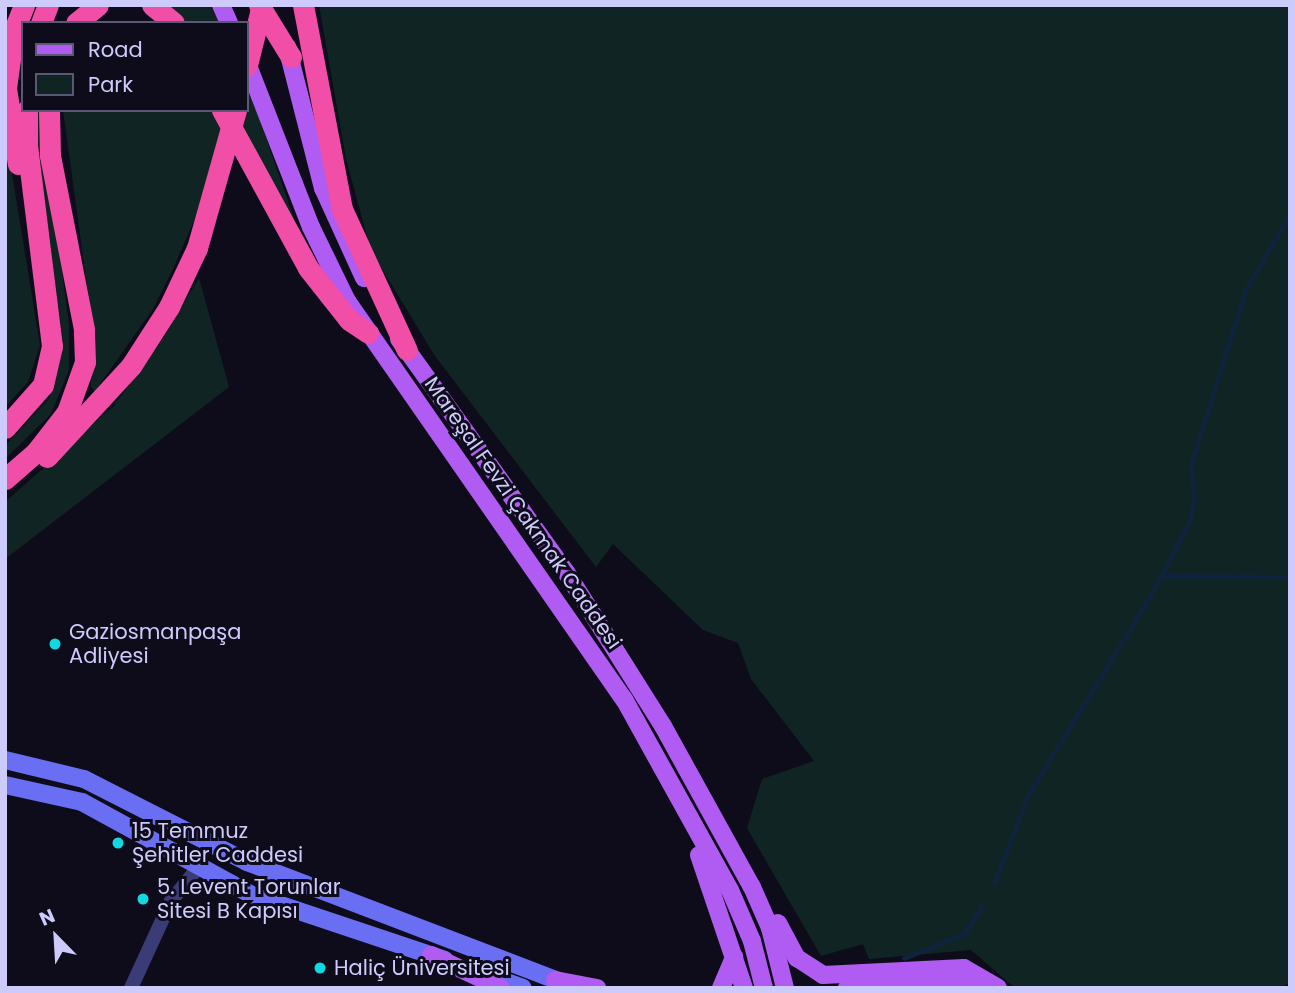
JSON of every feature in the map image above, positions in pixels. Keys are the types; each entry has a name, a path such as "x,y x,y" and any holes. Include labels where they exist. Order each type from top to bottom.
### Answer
{"highway":[{"path":"5,428 32,403 50,363 52,323 39,250 20,178 6,88 15,30 24,5"},
{"path":"78,21 97,5"},
{"path":"152,5 172,21"},
{"path":"303,5 342,209 407,350"},
{"path":"262,7 291,57"},
{"path":"248,57 262,7"},
{"path":"27,112 39,250"},
{"path":"5,479 67,412 85,362 83,329 50,155 49,112"},
{"path":"223,112 308,268 349,320 368,333"},
{"path":"5,492 82,423 131,366 169,307 197,248 235,112"}],"main road":[{"path":"221,5 228,21"},
{"name":"Mareşal Fevzi Çakmak Caddesi","path":"291,57 323,188 340,232 407,350 600,625 663,726 752,887 770,928 785,988"},
{"name":"Mareşal Fevzi Çakmak Caddesi","path":"248,64 316,238 368,333 574,622 673,787 743,918 764,988"},
{"path":"5,760 84,779 247,862 576,988"},
{"path":"5,785 82,802 197,869 290,911 523,988"},
{"path":"673,787 715,892 744,988"},
{"path":"752,887 768,902 797,958 816,972 845,976 964,968 998,988"},
{"path":"431,956 501,988"},
{"path":"721,988 734,957"},
{"path":"555,980 597,988"},
{"path":"847,988 960,980 976,988"}],"street":[{"path":"131,988 171,901 197,869"}],"green space":[{"path":"168,5 210,5 218,21 183,21"},
{"path":"319,5 1290,5 1290,983 1278,988 1015,988 971,950 869,959 863,944 821,956 747,828 762,779 814,761 751,679 738,643 703,630 613,544 596,567 435,356 371,251 346,159"},
{"path":"248,91 259,118 299,233 234,112 248,112"},
{"path":"33,112 41,112 69,325 69,370 51,414 5,459 5,446 49,399 63,340"},
{"path":"63,112 214,112 222,126 196,216 153,309 95,391 91,387 94,337"},
{"path":"5,131 40,345 28,382 5,407"},
{"path":"199,278 229,387 5,559 5,502 113,407 162,340"}],"waterway":[{"path":"994,883 1028,795 1145,605 1190,521 1194,498 1191,464 1246,289 1290,214"},
{"path":"1161,576 1290,577"},
{"path":"904,958 964,934 982,906"}],"place":[{"name":"Gaziosmanpaşa Adliyesi","path":"55,644"},
{"name":"15 Temmuz Şehitler Caddesi","path":"118,843"},
{"name":"5. Levent Torunlar Sitesi B Kapısı","path":"143,899"},
{"name":"Haliç Üniversitesi","path":"320,968"}]}
